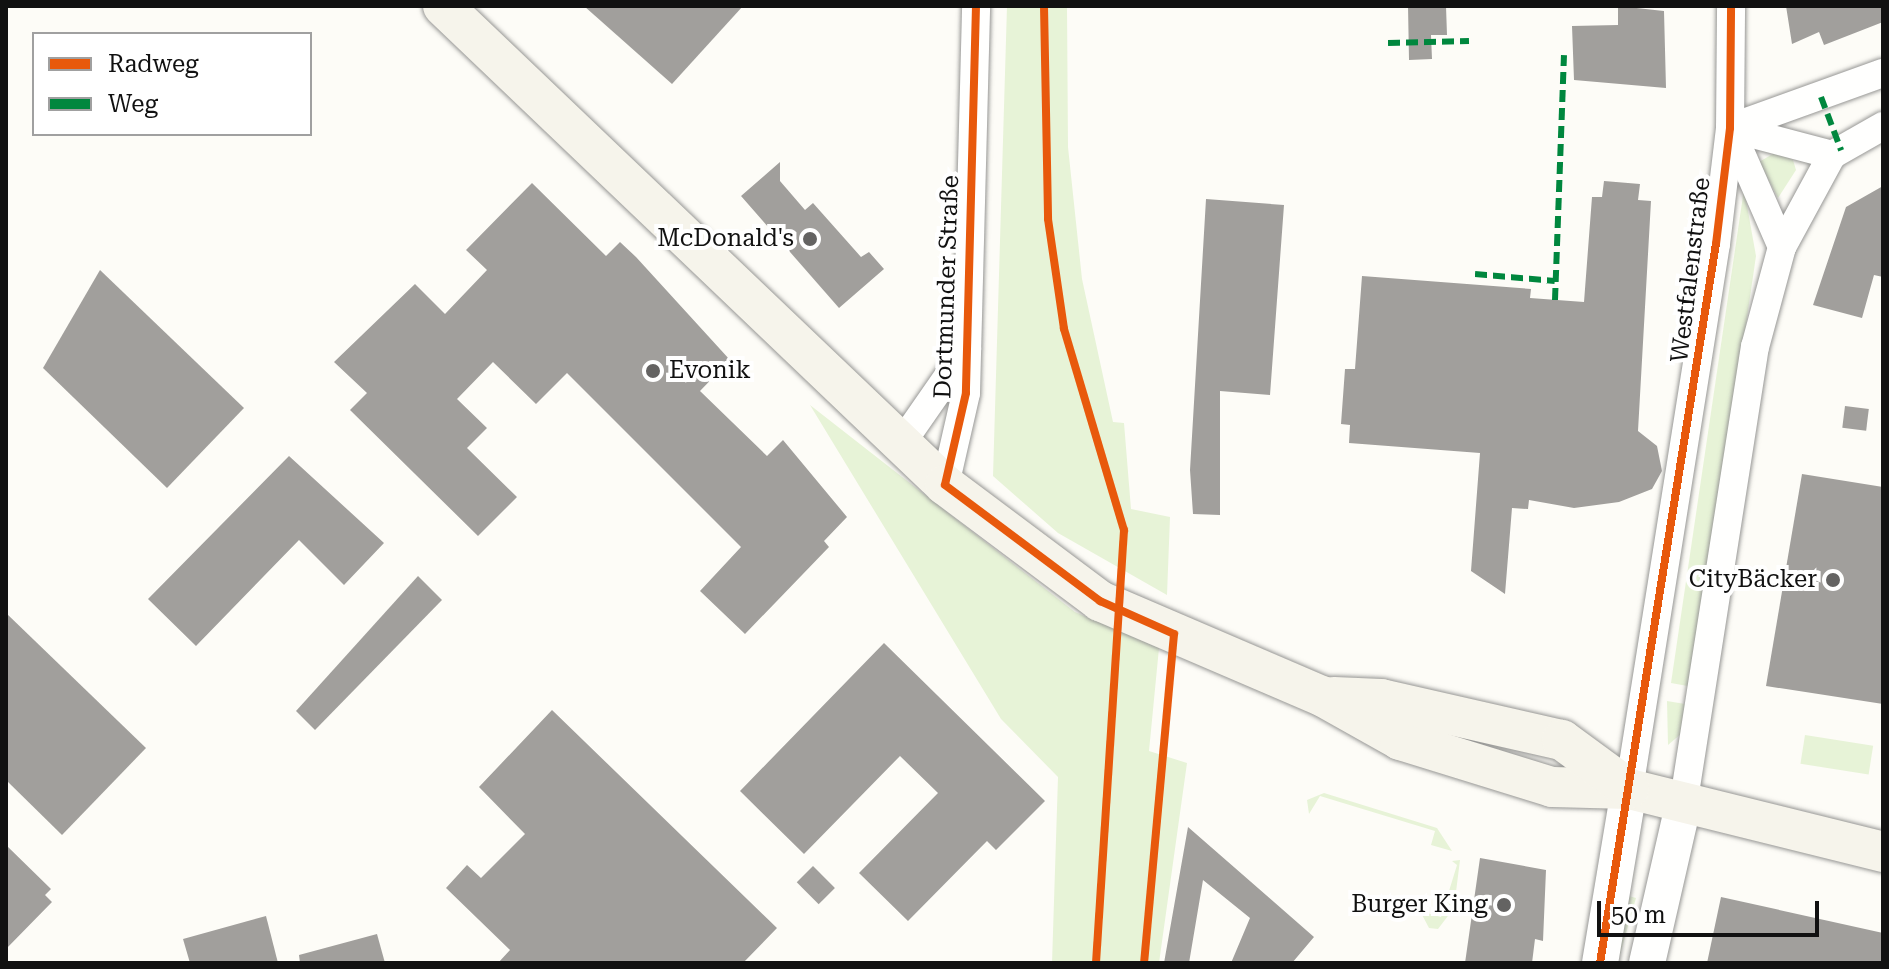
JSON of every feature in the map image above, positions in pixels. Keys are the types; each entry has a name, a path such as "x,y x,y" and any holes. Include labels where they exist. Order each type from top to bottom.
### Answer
{"main road":[{"path":"443,6 945,485 1100,601 1322,696 1381,699 1562,740 1629,789 1683,806 1883,852"}],"street":[{"name":"Dortmunder Straße","path":"945,485 966,393 976,6"},
{"name":"Westfalenstraße","path":"1600,963 1676,519 1730,128 1731,6"},
{"path":"1730,128 1883,73"},
{"path":"1647,963 1683,806 1755,347 1782,247 1832,155 1883,126"},
{"path":"1730,128 1832,155"},
{"path":"1730,128 1782,247"},
{"name":"Dortmunder Straße","path":"901,444 967,349"}],"green space":[{"path":"1007,6 1067,6 1068,147 1082,279 1113,422 1124,423 1131,509 1170,517 1167,595 1058,533 993,476"},
{"path":"1776,152 1793,160 1796,170 1778,198 1759,162"},
{"path":"1744,189 1756,256 1693,687 1671,683"},
{"path":"810,405 1075,612 1159,648 1149,751 1187,763 1159,963 1052,963 1058,777 1001,719"},
{"path":"1667,701 1691,705 1682,733 1668,745"},
{"path":"1805,735 1873,746 1869,774 1800,764"},
{"path":"1324,793 1437,828 1452,851 1431,845 1435,831 1320,796 1309,814 1307,800"},
{"path":"1460,860 1454,908 1438,929 1429,928 1420,911 1441,917 1457,865 1452,861"},
{"path":"1622,894 1636,898 1619,958 1614,956"}],"building":[{"path":"584,6 743,6 672,84"},
{"path":"1408,6 1446,6 1447,35 1431,35 1432,59 1409,60"},
{"path":"1618,6 1664,11 1666,88 1574,80 1572,26 1618,25"},
{"path":"1786,6 1883,6 1883,22 1824,45 1819,32 1792,44"},
{"name":"McDonald's","path":"780,162 780,181 805,210 813,203 861,257 869,252 884,269 839,308 741,196"},
{"path":"1604,181 1640,184 1638,200 1651,201 1638,431 1657,446 1662,471 1652,489 1619,502 1574,508 1529,500 1528,509 1512,508 1505,594 1471,571 1480,453 1349,443 1350,425 1341,424 1345,369 1355,369 1362,276 1531,289 1530,298 1584,302 1592,197 1602,197"},
{"path":"532,183 606,256 620,242 636,257 730,360 700,391 767,456 783,440 847,517 824,541 829,547 745,634 700,591 741,547 567,373 536,404 493,362 457,399 487,428 467,448 517,497 478,536 350,410 367,393 334,362 415,284 445,314 487,270 466,250"},
{"path":"1883,186 1883,277 1874,275 1862,318 1813,305 1846,207"},
{"path":"1206,199 1284,205 1270,395 1220,391 1220,515 1193,514 1190,470"},
{"path":"100,270 244,408 167,488 43,368"},
{"path":"1845,406 1869,409 1866,431 1842,428"},
{"path":"289,456 384,543 344,585 299,540 196,646 148,599"},
{"name":"CityBäcker","path":"1802,474 1883,487 1883,704 1766,686"},
{"path":"418,576 442,600 315,730 296,711"},
{"path":"6,613 146,748 62,835 6,780"},
{"path":"884,643 1045,801 996,850 987,841 908,921 859,873 938,793 900,756 804,854 740,791"},
{"path":"552,710 777,928 743,963 498,963 510,950 446,888 467,865 481,878 525,834 479,787"},
{"path":"1188,827 1314,937 1292,963 1231,963 1250,918 1203,880 1189,963 1164,963"},
{"path":"6,845 51,889 45,895 52,902 6,949"},
{"name":"Burger King","path":"1480,858 1546,870 1543,941 1535,939 1532,963 1465,963"},
{"path":"813,866 835,888 819,904 797,882"},
{"path":"1721,897 1883,933 1883,963 1707,963"},
{"path":"266,916 278,963 190,963 183,939"},
{"path":"377,934 385,963 300,963 299,955"}],"marked path":[{"path":"1388,43 1469,41"},
{"path":"1555,300 1564,55"},
{"path":"1821,97 1841,150"},
{"path":"1475,274 1555,281"}],"cycle path":[{"path":"976,6 966,393 945,485 1100,601 1174,634 1144,963"},
{"path":"1044,6 1048,219 1064,329 1124,530 1096,963"},
{"path":"1600,963 1716,244 1730,128 1731,6"}],"place":[{"name":"McDonald's","path":"810,239"},
{"name":"Evonik","path":"653,371"},
{"name":"CityBäcker","path":"1833,580"},
{"name":"Burger King","path":"1504,905"}]}
